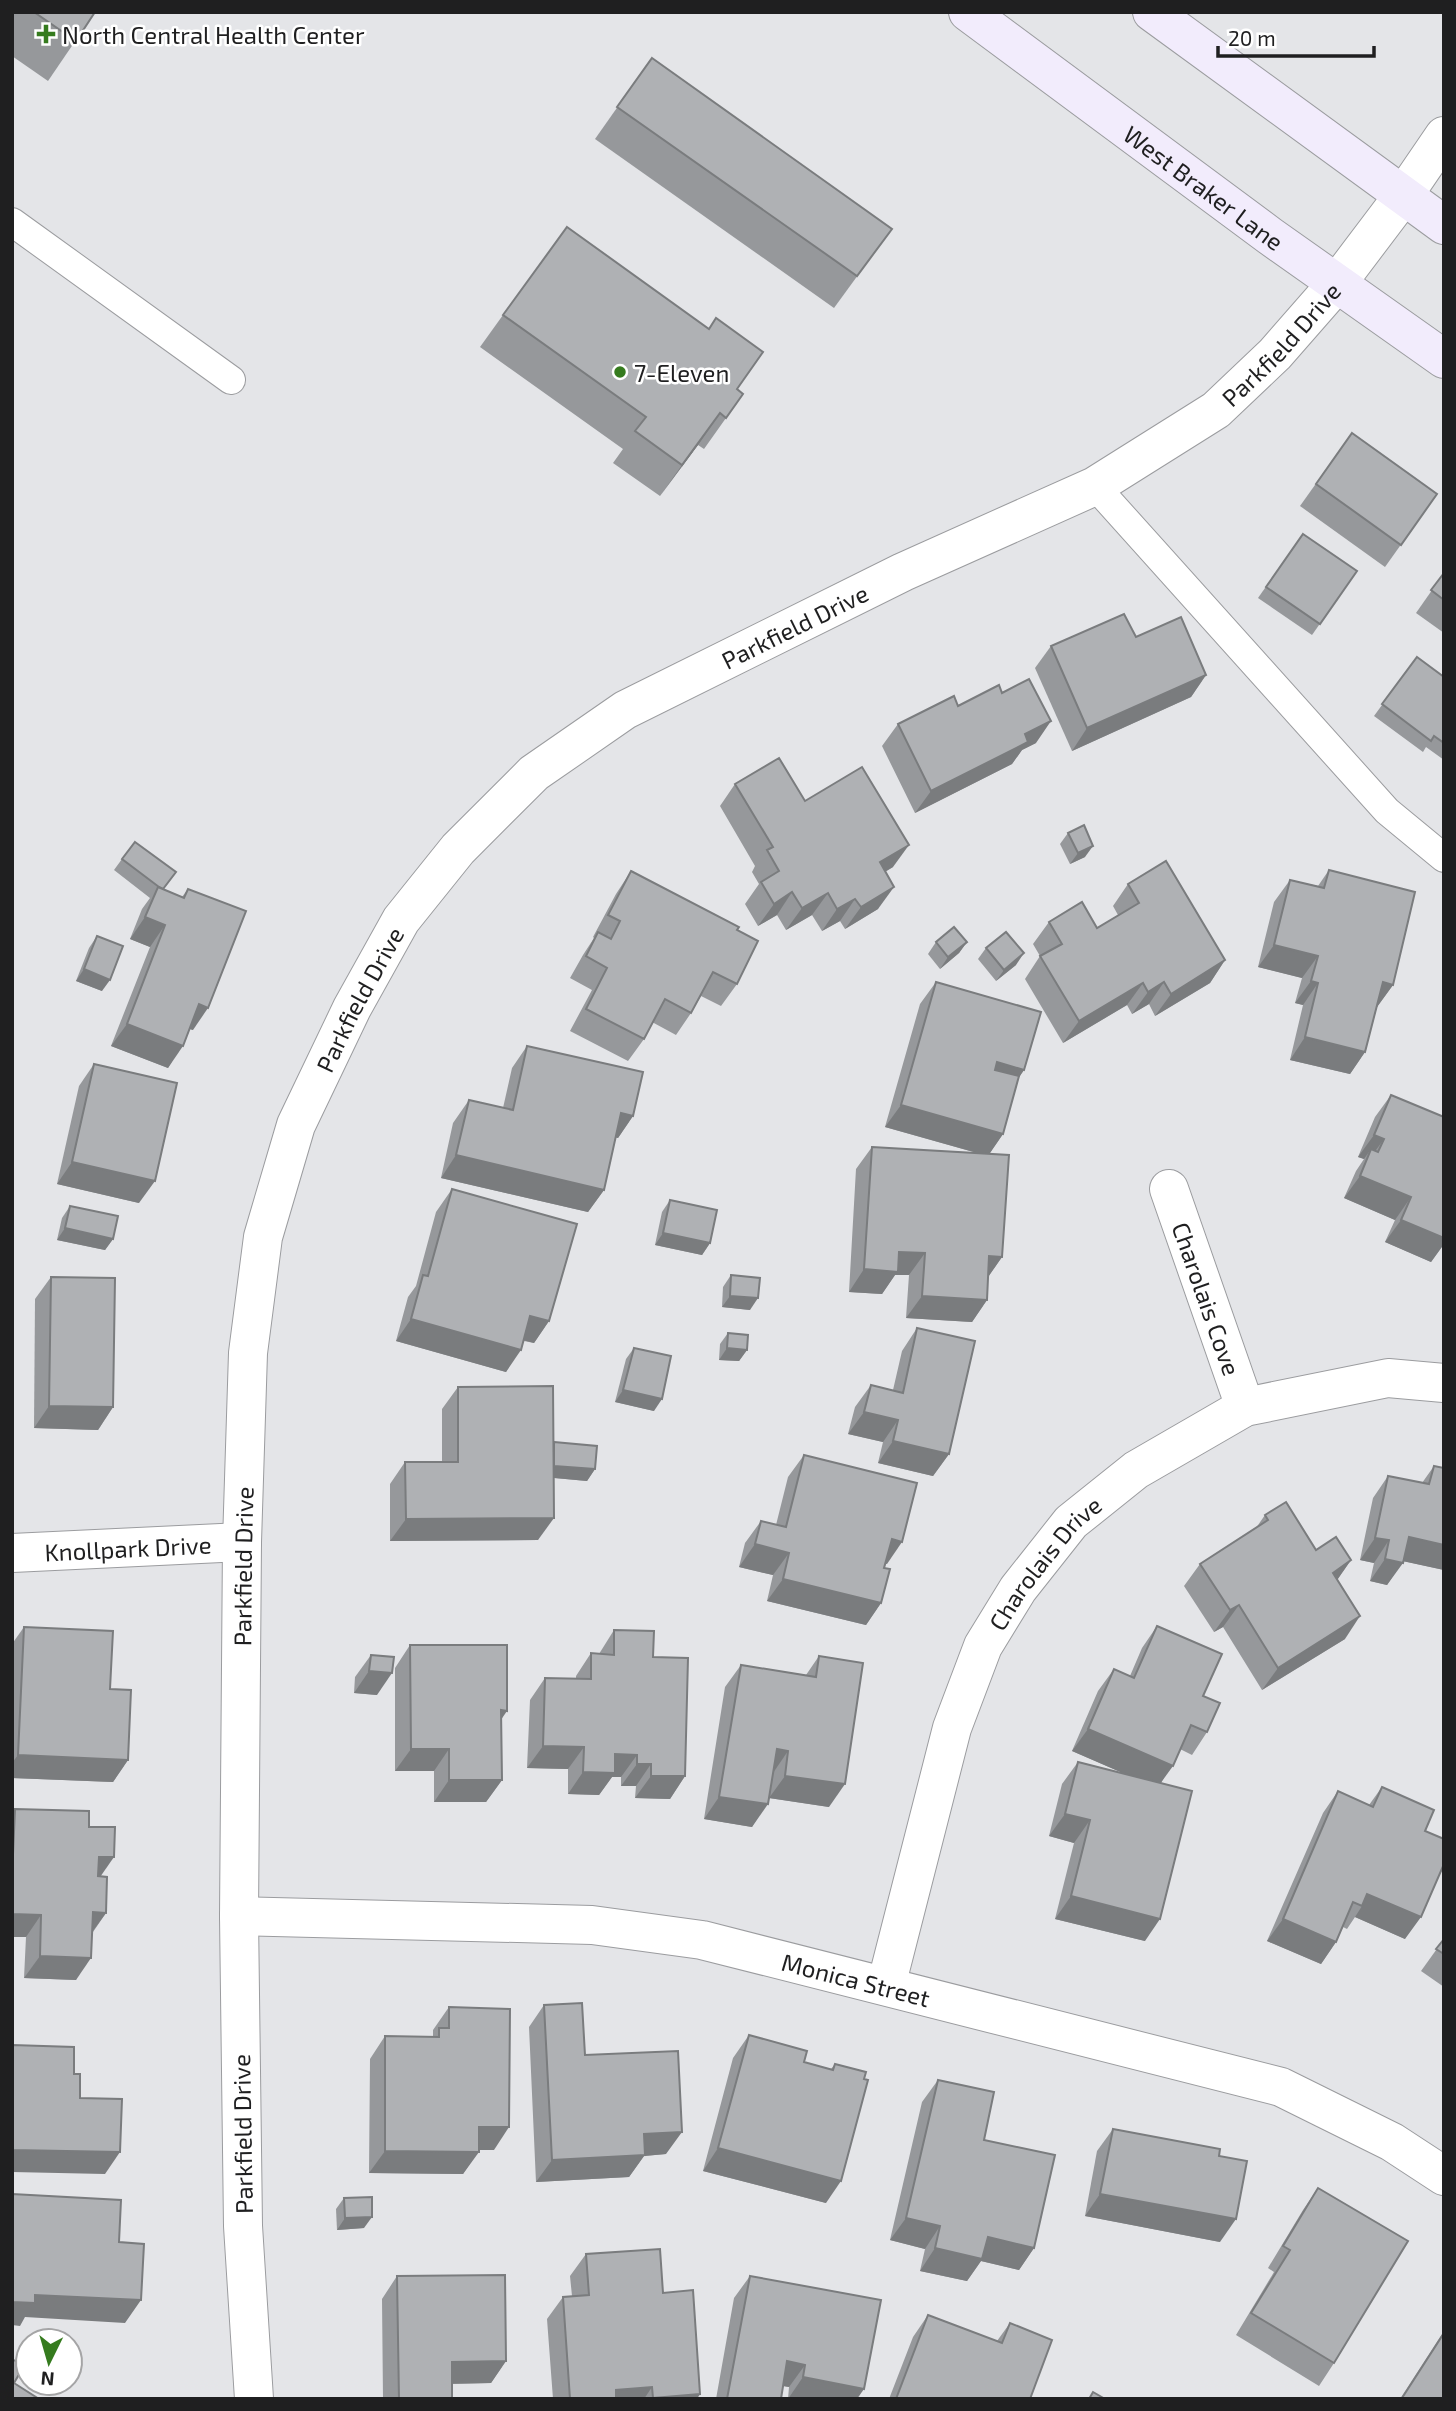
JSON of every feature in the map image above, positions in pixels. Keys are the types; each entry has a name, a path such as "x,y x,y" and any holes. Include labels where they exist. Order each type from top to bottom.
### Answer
{"main road":[{"name":"West Braker Lane","path":"968,12 1270,236 1444,359"},
{"path":"1152,12 1444,225"}],"street":[{"name":"Parkfield Drive","path":"254,2399 243,2226 239,1916 242,1542 248,1353 263,1237 296,1125 352,1009 401,920 458,849 534,773 625,710 903,572 1096,486 1216,410 1275,354 1338,282 1404,196 1444,136"},
{"name":"Charolais Cove","path":"1168,1189 1245,1408"},
{"name":"Charolais Drive","path":"886,1986 952,1728 983,1646 1018,1589 1071,1522 1136,1470 1245,1408 1388,1378 1444,1383"},
{"name":"Knollpark Drive","path":"12,1553 242,1542"},
{"name":"Monica Street","path":"239,1916 592,1926 702,1940 1281,2087 1392,2142 1444,2176"}],"lane":[{"path":"12,222 231,380"},
{"path":"1096,486 1387,811 1444,858"}],"building":[{"path":"34,12 95,12 76,41"},
{"path":"652,58 892,229 857,276 617,107"},
{"name":"7-Eleven","path":"567,227 709,329 716,318 763,352 737,389 743,394 726,418 720,413 682,465 635,431 646,417 503,315"},
{"path":"1352,433 1437,494 1401,545 1316,484"},
{"path":"1303,534 1357,571 1320,624 1266,587"},
{"path":"1444,573 1444,600 1431,590"},
{"path":"1124,614 1136,637 1181,617 1206,675 1087,728 1051,646"},
{"path":"1417,657 1444,677 1444,743 1434,736 1431,741 1382,704"},
{"path":"1029,679 1051,721 1025,734 1028,742 931,791 898,724 954,696 958,706 999,685 1002,693"},
{"path":"779,758 805,801 862,767 909,845 880,862 894,887 861,907 855,899 837,909 828,893 802,908 792,892 774,904 761,882 779,871 767,850 773,847 735,784"},
{"path":"1084,825 1093,846 1078,853 1068,833"},
{"path":"135,842 176,872 163,889 122,859"},
{"path":"1166,861 1225,960 1171,994 1164,982 1148,992 1143,983 1079,1021 1040,956 1062,944 1049,922 1082,902 1097,928 1139,903 1128,884"},
{"path":"1329,870 1415,892 1393,985 1383,982 1365,1052 1305,1037 1318,983 1311,981 1318,956 1274,945 1290,880 1324,888"},
{"path":"631,871 739,927 737,930 758,941 737,984 713,972 691,1013 665,999 644,1039 586,1009 607,968 586,956 598,932 611,939 620,921 608,915"},
{"path":"158,887 184,898 188,889 246,911 208,1008 199,1004 183,1046 127,1024 165,925 145,917"},
{"path":"954,927 967,942 948,957 936,942"},
{"path":"1006,932 1024,953 1004,970 986,948"},
{"path":"97,936 123,946 110,980 84,969"},
{"path":"936,982 1041,1012 1024,1070 997,1062 995,1070 1019,1076 1003,1134 901,1105"},
{"path":"527,1046 643,1072 633,1116 621,1113 604,1190 456,1155 469,1100 513,1110"},
{"path":"94,1064 177,1083 155,1181 72,1162"},
{"path":"1391,1095 1444,1117 1444,1238 1401,1220 1411,1197 1360,1176 1371,1149 1378,1152 1384,1139 1374,1135"},
{"path":"872,1147 1009,1155 1002,1257 989,1256 987,1300 922,1296 925,1253 899,1252 898,1272 864,1269"},
{"path":"452,1189 577,1224 549,1321 530,1316 521,1350 411,1319 423,1275 428,1276"},
{"path":"670,1200 717,1210 710,1243 663,1233"},
{"path":"70,1206 118,1216 113,1239 65,1228"},
{"path":"731,1275 760,1278 758,1298 730,1296"},
{"path":"51,1277 115,1278 113,1407 49,1406"},
{"path":"917,1328 975,1341 949,1454 893,1441 898,1420 864,1412 871,1385 903,1393"},
{"path":"728,1333 748,1335 747,1350 727,1348"},
{"path":"634,1348 671,1356 662,1399 623,1390"},
{"path":"553,1386 554,1518 406,1519 405,1462 458,1462 458,1387"},
{"path":"554,1442 597,1446 595,1469 554,1466"},
{"path":"804,1455 917,1483 902,1542 892,1539 884,1568 890,1569 881,1603 783,1579 789,1553 755,1544 761,1521 786,1527"},
{"path":"1434,1466 1444,1468 1444,1545 1409,1537 1403,1563 1385,1559 1389,1540 1375,1538 1388,1476 1429,1484"},
{"path":"1286,1502 1316,1550 1336,1537 1351,1560 1333,1573 1360,1616 1278,1668 1239,1605 1230,1610 1200,1564 1268,1520 1265,1515"},
{"path":"1157,1626 1222,1654 1203,1696 1220,1703 1207,1732 1191,1725 1173,1766 1088,1729 1114,1669 1134,1678"},
{"path":"24,1627 113,1631 110,1689 131,1690 128,1760 18,1755"},
{"path":"614,1630 654,1631 653,1657 688,1658 685,1776 651,1776 651,1764 637,1764 637,1755 615,1754 615,1773 583,1772 584,1747 543,1746 545,1678 591,1679 591,1653 614,1655"},
{"path":"410,1645 507,1645 507,1711 501,1710 502,1780 449,1780 449,1749 411,1749"},
{"path":"371,1655 394,1657 392,1673 369,1671"},
{"path":"819,1656 863,1663 845,1784 785,1776 788,1751 777,1749 768,1804 719,1797 741,1665 816,1677"},
{"path":"1078,1762 1192,1791 1160,1919 1071,1896 1090,1820 1065,1814"},
{"path":"1382,1787 1434,1810 1425,1831 1444,1839 1444,1864 1421,1917 1367,1894 1362,1906 1353,1902 1336,1942 1283,1919 1338,1791 1373,1807"},
{"path":"15,1809 89,1811 89,1827 115,1827 114,1857 99,1857 98,1876 107,1877 106,1913 93,1912 91,1958 40,1956 41,1915 12,1914"},
{"path":"1444,1939 1444,1954 1436,1949"},
{"path":"582,2003 585,2055 678,2051 682,2132 644,2134 645,2155 552,2160 544,2005"},
{"path":"449,2007 510,2009 509,2127 479,2127 479,2152 385,2151 385,2036 439,2037 439,2028 449,2028"},
{"path":"749,2035 807,2051 804,2062 833,2070 835,2064 866,2072 864,2079 868,2080 841,2181 718,2148"},
{"path":"12,2045 74,2047 74,2074 80,2074 80,2098 122,2099 120,2152 12,2150"},
{"path":"938,2080 994,2092 984,2140 1055,2155 1034,2248 988,2237 982,2259 935,2248 940,2226 906,2218"},
{"path":"1113,2129 1220,2149 1219,2156 1247,2161 1236,2219 1100,2194"},
{"path":"1318,2188 1408,2241 1334,2363 1251,2313 1290,2250 1283,2246"},
{"path":"12,2194 121,2200 119,2242 144,2244 141,2300 35,2295 35,2303 12,2302"},
{"path":"372,2197 372,2217 345,2218 344,2198"},
{"path":"660,2249 663,2293 693,2290 700,2394 653,2398 652,2387 616,2390 616,2399 570,2399 563,2297 589,2295 586,2254"},
{"path":"505,2275 506,2361 452,2362 452,2399 399,2399 397,2276"},
{"path":"750,2276 881,2300 864,2389 803,2377 805,2365 787,2361 781,2399 727,2399"},
{"path":"928,2315 1002,2343 1010,2323 1052,2340 1030,2399 896,2399"},
{"path":"1444,2333 1444,2399 1403,2399 1402,2398"},
{"path":"12,2359 14,2397 39,2399 12,2399"},
{"path":"1093,2392 1105,2399 1089,2399"}],"place":[{"name":"North Central Health Center","path":"46,34"},
{"name":"7-Eleven","path":"620,372"}]}
